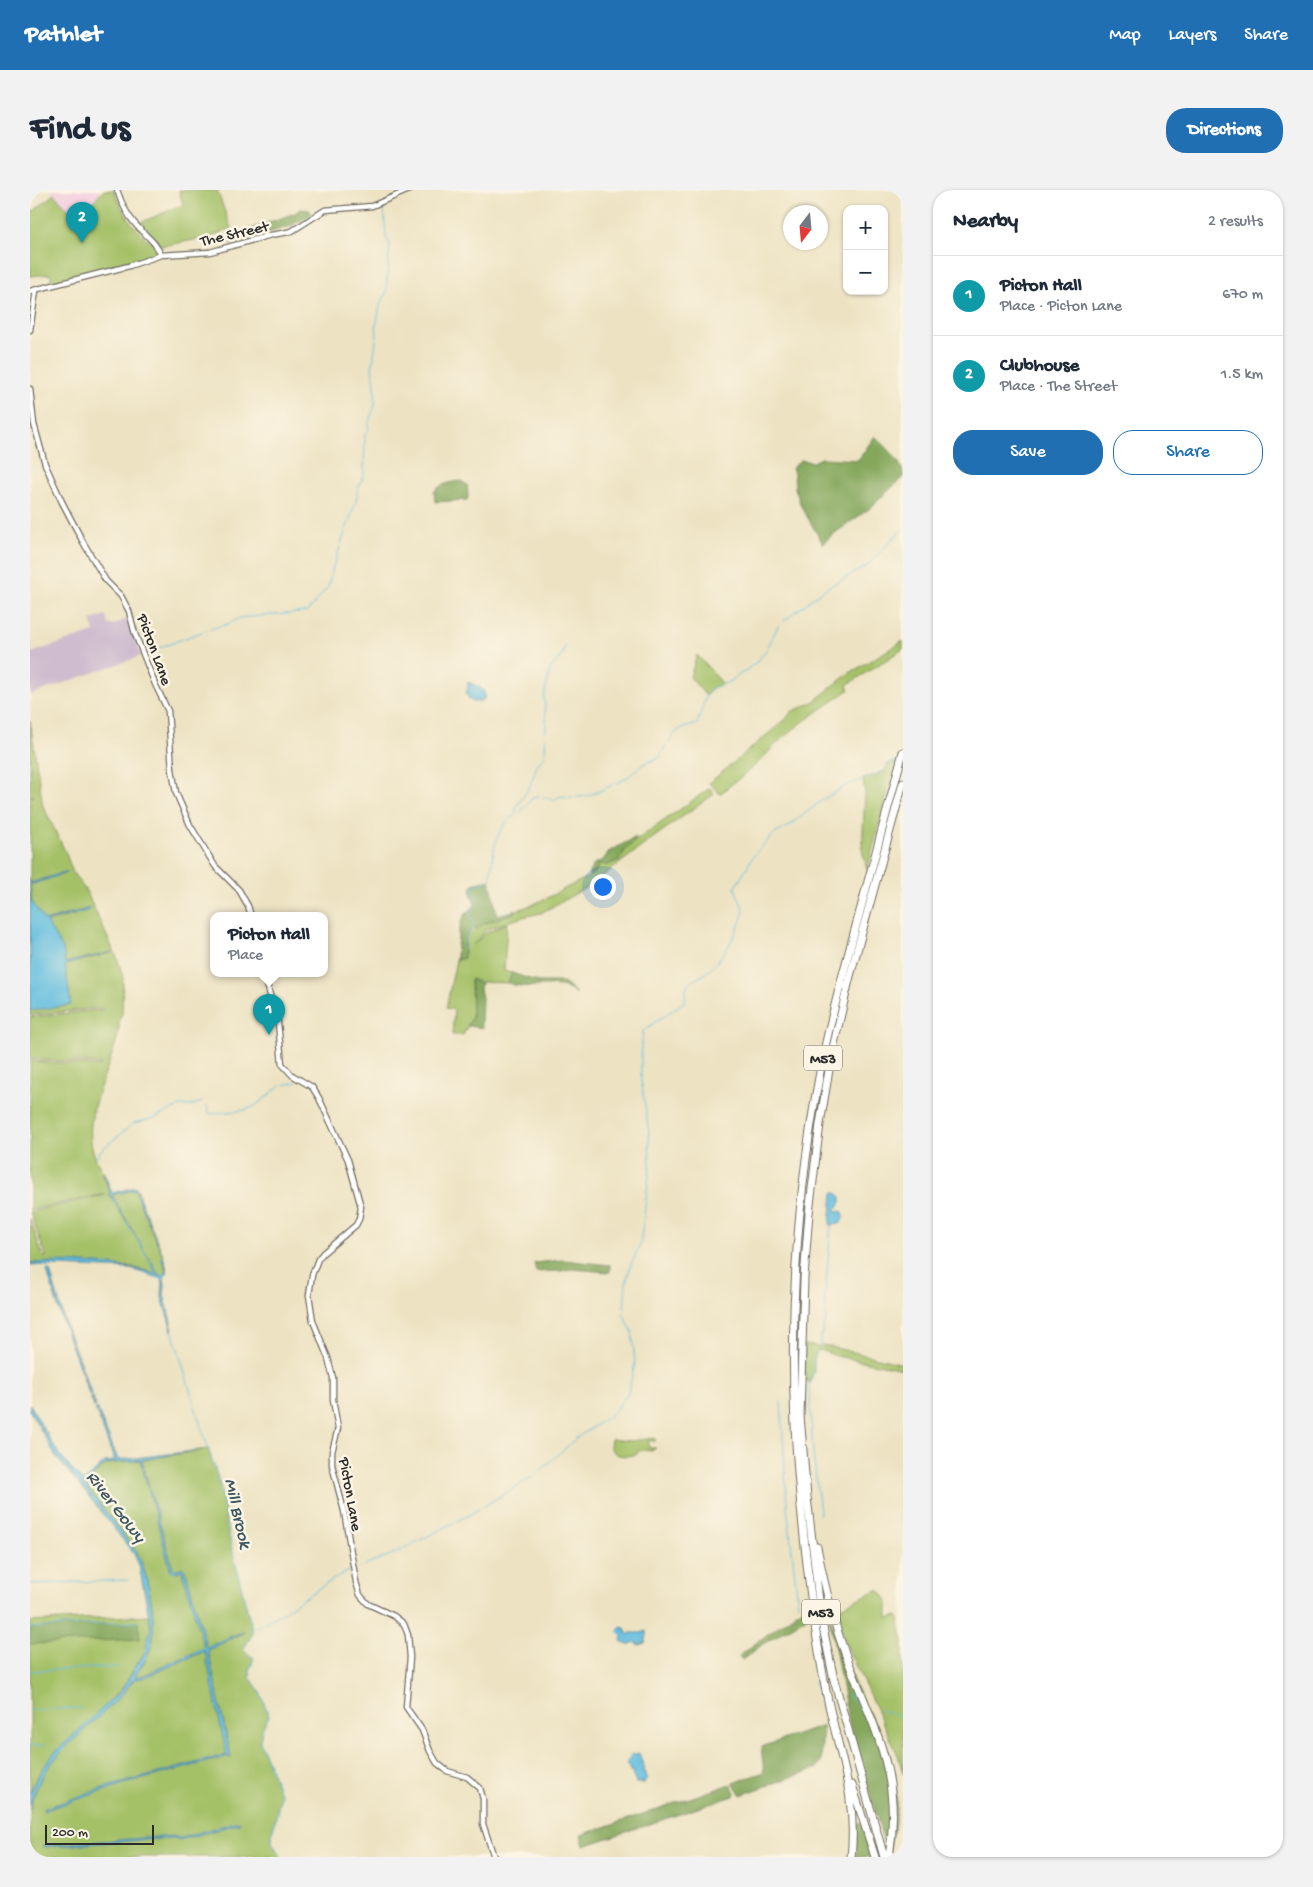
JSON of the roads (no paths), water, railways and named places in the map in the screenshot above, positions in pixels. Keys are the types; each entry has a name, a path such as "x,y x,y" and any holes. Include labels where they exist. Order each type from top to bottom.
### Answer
{"highway":[{"name":"M53","path":"875,1857 840,1748 826,1693 813,1609 798,1473 794,1372 796,1262 811,1125 825,1046 842,976 903,752"},
{"name":"M53","path":"884,1857 832,1671 821,1618 806,1497 800,1416 802,1315 815,1152 832,1052 850,976 903,783"},
{"path":"806,1497 836,1627 854,1676 891,1750"},
{"path":"840,1748 852,1804 851,1857"},
{"path":"889,1857 897,1835 900,1816"}],"street":[{"path":"117,190 127,213 138,227 158,246 161,255"},
{"name":"The Street","path":"33,291 129,266 161,255 210,252 271,235 284,234 325,210 372,206 409,190"},
{"path":"30,330 33,291"},
{"name":"Picton Lane","path":"30,389 34,424 45,464 83,542 106,582 121,596 129,611 135,634 168,711 172,769 176,793 190,825 215,866 239,890 250,912"},
{"name":"Picton Lane","path":"265,977 278,1023 282,1064 292,1075 312,1088 319,1098 348,1160 362,1207 356,1225 318,1259 312,1276 310,1295 313,1320 328,1358 333,1378 333,1400 338,1428 331,1458 336,1487 344,1511 356,1582 360,1595 368,1604 394,1616 404,1624 409,1641 410,1657 406,1706 422,1730 430,1751 437,1762 447,1771 467,1777 480,1788 484,1799 483,1824 494,1857"}],"water":[{"path":"468,682 484,692 484,699 477,702 470,700 466,692"},
{"path":"67,871 67,873 30,885 30,880 31,883"},
{"path":"30,885 32,902 45,921 90,908 90,910 46,922 63,949 65,963 113,952 65,965 71,1005 30,1011"},
{"path":"103,1173 112,1193 135,1187 138,1191 162,1253 138,1199 136,1189 112,1195 150,1261 110,1195 108,1195 110,1193"},
{"path":"835,1192 841,1197 841,1202 835,1210 843,1212 844,1218 840,1224 830,1225 833,1193"},
{"path":"163,1255 168,1273 164,1277 164,1295 172,1331 162,1297 163,1281 159,1278 130,1269 30,1265 30,1263 45,1262 94,1264 126,1267 156,1274 152,1262 158,1274 162,1276 167,1271 161,1256"},
{"path":"47,1271 50,1271 65,1323 96,1406 94,1407 61,1317"},
{"path":"30,1404 60,1456 83,1482 105,1462 115,1461 95,1409 97,1408 118,1460 201,1450 142,1460 144,1467 142,1467 140,1460 106,1464 84,1484 138,1554 145,1574 153,1613 153,1637 148,1655 135,1677 142,1676 204,1648 182,1570 174,1573 171,1571 144,1469 173,1568 175,1570 182,1567 186,1572 206,1646 244,1631 208,1650 231,1758 227,1757 205,1651 143,1678 134,1679 106,1710 74,1739 47,1770 36,1788 30,1809 30,1794 36,1779 53,1754 120,1692 145,1652 151,1626 139,1565 134,1554 57,1458 30,1411"},
{"path":"622,1627 625,1628 628,1635 630,1633 646,1631 645,1643 639,1645 634,1642 626,1644 621,1641 622,1636 618,1632"},
{"path":"639,1753 644,1768 642,1770 647,1780 644,1783 636,1783 632,1774 633,1771 630,1771 627,1762 631,1755"},
{"path":"225,1755 226,1757 121,1785 43,1811 43,1809 103,1788"},
{"path":"239,1821 240,1823 180,1840 173,1838 44,1847 43,1845 172,1836 180,1838"}],"waterway":[{"path":"148,652 231,623 239,618 307,612 328,587 364,474 365,435 369,429 368,425 375,405 375,383 372,369 380,305 386,294 390,245 386,237 384,207"},
{"path":"784,621 823,590 867,566 903,528"},
{"path":"669,743 677,731 697,724 706,696 712,688 731,681 758,661 767,649 780,624"},
{"path":"545,752 546,719 544,698 550,669 563,654 566,645"},
{"path":"616,784 628,777 643,764 659,758 667,745"},
{"path":"465,951 465,940 474,925 470,914 476,903 473,887 490,880 498,835 502,828 516,814 516,808 530,786 537,765 545,755"},
{"path":"624,1309 626,1284 630,1267 640,1245 650,1168 649,1133 641,1080 643,1031 684,1002 688,984 709,970 728,947 744,911 735,888 754,855 773,835 789,826 824,799 847,785 882,773 888,764 896,762"},
{"path":"543,797 555,800 563,796 582,797 612,785"},
{"path":"519,814 533,797 539,796"},
{"path":"285,1085 297,1082"},
{"path":"207,1106 209,1113 212,1114 245,1110 259,1104 281,1085"},
{"path":"97,1157 100,1151 134,1123 155,1118 179,1106 190,1106 202,1102"},
{"name":"Mill Brook","path":"126,1221 157,1273"},
{"path":"820,1347 823,1327 826,1322 825,1297 831,1225"},
{"path":"46,1264 49,1272"},
{"path":"359,1568 397,1552 469,1515 534,1476 578,1437 612,1414 628,1393 635,1363 632,1331 623,1313"},
{"name":"Mill Brook","path":"172,1330 217,1475 231,1545 252,1629 252,1635 243,1650 254,1658 250,1669 250,1677 260,1692 269,1716 262,1729 260,1742 281,1796 272,1833 272,1842 281,1857"},
{"path":"817,1351 814,1360 814,1372 809,1387 819,1515"},
{"path":"781,1402 787,1505 798,1604"},
{"path":"252,1629 277,1616 351,1570"},
{"path":"30,1584 128,1580"},
{"path":"30,1628 138,1622"},
{"path":"30,1671 119,1667"},
{"path":"814,1680 823,1712"},
{"path":"847,1694 866,1715"},
{"path":"30,1710 81,1708"},
{"path":"880,1710 890,1713"},
{"path":"893,1714 903,1718"},
{"path":"30,1746 45,1745"}],"place":[{"name":"Clubhouse","path":"82,243"},
{"name":"Picton Hall","path":"269,1035"}],"water label":[{"name":"River Gowy","path":"117,1506"}]}
